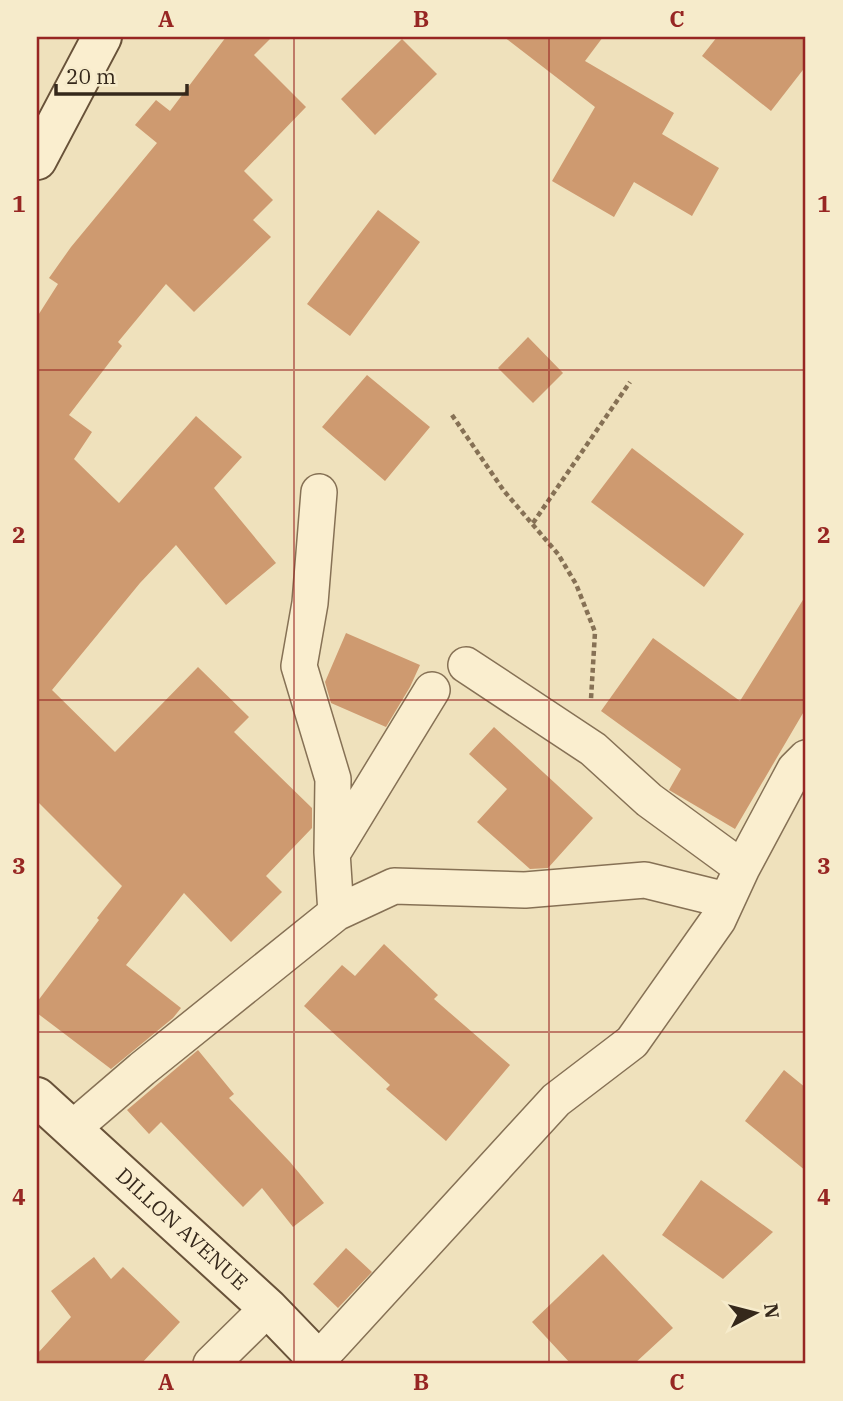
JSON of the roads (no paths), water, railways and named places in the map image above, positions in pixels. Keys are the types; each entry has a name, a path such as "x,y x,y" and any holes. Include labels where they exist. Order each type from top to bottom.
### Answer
{"street":[{"path":"37,160 102,37"},
{"path":"319,492 310,603 299,666 333,779 332,852 336,913"},
{"path":"466,665 593,749 649,800 742,868"},
{"path":"332,852 432,690"},
{"path":"320,1362 556,1100 632,1042 718,920 742,868 795,769 806,758"},
{"path":"72,1129 142,1069 336,913 394,886 525,890 645,880 726,900"},
{"name":"DILLON AVENUE","path":"37,1097 268,1308 320,1362"},
{"path":"211,1364 268,1308"}]}
